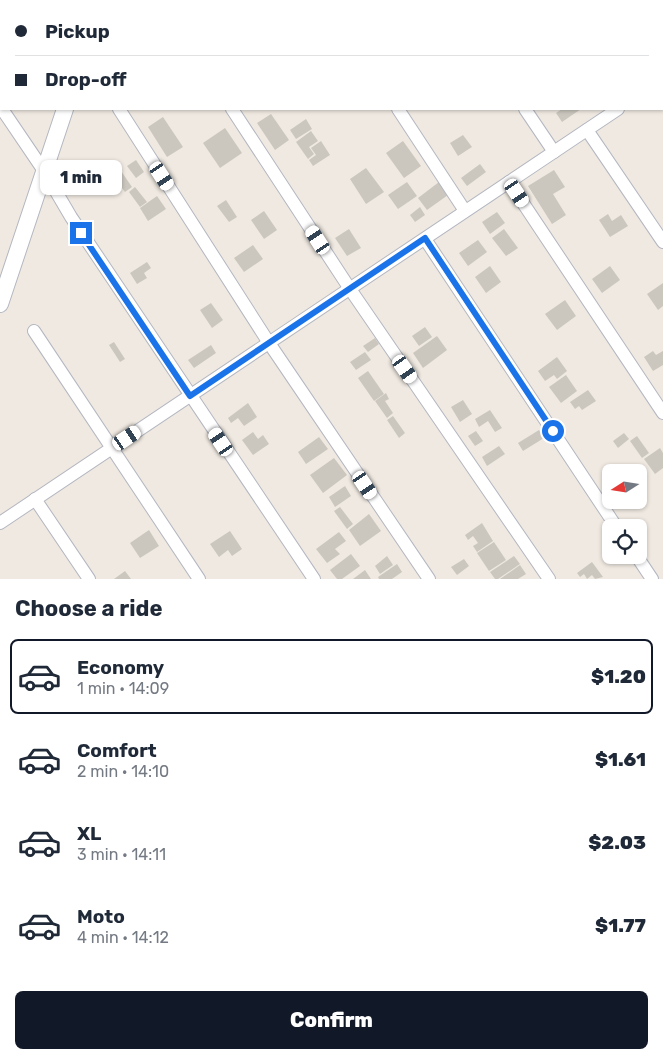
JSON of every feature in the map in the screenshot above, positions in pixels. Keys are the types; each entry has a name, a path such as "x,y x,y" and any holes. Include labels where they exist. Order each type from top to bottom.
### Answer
{"street":[{"path":"3,110 44,171 70,217 314,579"},
{"path":"0,304 3,281 65,110"},
{"path":"120,110 269,343 429,579"},
{"path":"233,110 350,288 550,579"},
{"path":"399,110 465,212"},
{"path":"526,110 554,152"},
{"path":"0,523 617,110"},
{"path":"587,130 663,242"},
{"path":"509,182 663,413"},
{"path":"425,238 611,519"},
{"path":"34,331 199,579"},
{"path":"35,500 89,579"},
{"path":"642,564 652,579"}],"building":[{"path":"560,110 580,110 562,122 556,113"},
{"path":"271,114 289,140 275,150 257,123"},
{"path":"163,117 183,147 167,157 148,127"},
{"path":"306,119 312,129 296,139 290,130"},
{"path":"225,128 242,153 220,168 203,143"},
{"path":"311,131 318,141 309,147 314,154 308,159 296,142"},
{"path":"463,135 472,147 458,156 450,143"},
{"path":"321,141 330,155 313,166 309,160 316,155 311,148"},
{"path":"403,141 421,166 404,178 386,153"},
{"path":"136,160 144,172 136,178 127,166"},
{"path":"480,164 486,172 467,186 461,178"},
{"path":"366,168 384,192 366,204 350,179"},
{"path":"554,170 565,187 553,194 566,215 552,224 528,186"},
{"path":"121,171 132,187 125,192 113,176"},
{"path":"407,182 417,196 398,209 388,195"},
{"path":"439,182 448,195 427,210 418,198"},
{"path":"135,187 147,202 140,207 129,192"},
{"path":"157,196 166,209 148,221 140,208"},
{"path":"226,200 237,217 229,222 217,206"},
{"path":"420,207 425,215 415,222 410,215"},
{"path":"264,211 277,230 264,239 251,220"},
{"path":"497,212 505,223 490,234 482,222"},
{"path":"608,214 612,221 621,215 628,226 610,237 599,220"},
{"path":"349,229 361,248 347,256 335,238"},
{"path":"504,229 518,248 506,256 492,238"},
{"path":"478,240 487,252 468,266 459,253"},
{"path":"253,245 263,259 244,272 234,258"},
{"path":"147,262 151,268 144,273 147,278 137,284 130,273"},
{"path":"490,266 501,282 486,293 475,277"},
{"path":"610,266 620,280 602,293 592,279"},
{"path":"663,283 663,306 658,310 647,294"},
{"path":"565,300 576,316 557,330 545,314"},
{"path":"211,303 223,320 212,328 200,310"},
{"path":"425,327 432,337 419,346 412,336"},
{"path":"437,336 447,350 423,368 413,353"},
{"path":"375,338 379,344 368,352 363,346"},
{"path":"114,342 125,359 120,362 109,345"},
{"path":"211,345 216,353 194,368 188,360"},
{"path":"653,351 656,355 663,351 663,365 653,371 644,357"},
{"path":"365,352 371,360 356,370 350,362"},
{"path":"557,357 567,371 557,379 554,375 545,381 538,371"},
{"path":"368,371 384,394 374,401 358,378"},
{"path":"566,375 577,391 561,403 549,387"},
{"path":"588,390 596,401 582,410 579,406 575,409 570,402"},
{"path":"386,393 389,399 385,401 393,413 387,418 375,401"},
{"path":"463,400 472,414 460,422 451,407"},
{"path":"248,403 257,417 244,426 238,418 231,423 228,418"},
{"path":"490,410 502,428 495,432 488,421 479,427 475,419"},
{"path":"393,416 405,433 399,438 387,420"},
{"path":"539,430 544,438 523,451 518,443"},
{"path":"476,431 483,441 475,446 468,436"},
{"path":"253,432 258,439 263,435 269,444 253,455 242,440"},
{"path":"624,433 629,439 618,448 613,441"},
{"path":"637,436 649,453 642,458 630,441"},
{"path":"319,437 328,449 306,464 298,452"},
{"path":"499,446 505,454 487,466 482,457"},
{"path":"660,448 663,453 663,468 655,474 644,459"},
{"path":"334,458 347,475 323,493 310,475"},
{"path":"345,486 351,496 335,507 329,497"},
{"path":"340,507 353,524 347,529 334,511"},
{"path":"369,514 381,531 360,546 349,530"},
{"path":"482,523 493,541 477,552 473,546 478,543 473,536 468,540 465,535"},
{"path":"149,530 159,546 140,558 130,543"},
{"path":"230,531 242,549 232,556 228,550 219,557 210,544"},
{"path":"339,532 346,541 335,549 340,554 327,563 316,549"},
{"path":"494,542 506,560 489,571 477,553"},
{"path":"351,554 360,566 342,579 337,579 330,570"},
{"path":"387,556 393,565 380,574 375,566"},
{"path":"514,556 520,564 498,579 495,579 490,572"},
{"path":"464,559 469,566 457,575 451,567"},
{"path":"592,562 603,577 595,579 592,575 587,579 584,574 580,577 577,573"},
{"path":"397,564 402,572 392,579 379,579 378,577"},
{"path":"520,565 526,574 518,579 500,579"},
{"path":"365,570 371,579 353,579"},
{"path":"125,571 131,579 114,579"}],"route":[{"path":"81,233 190,396 425,238 553,431"}]}
